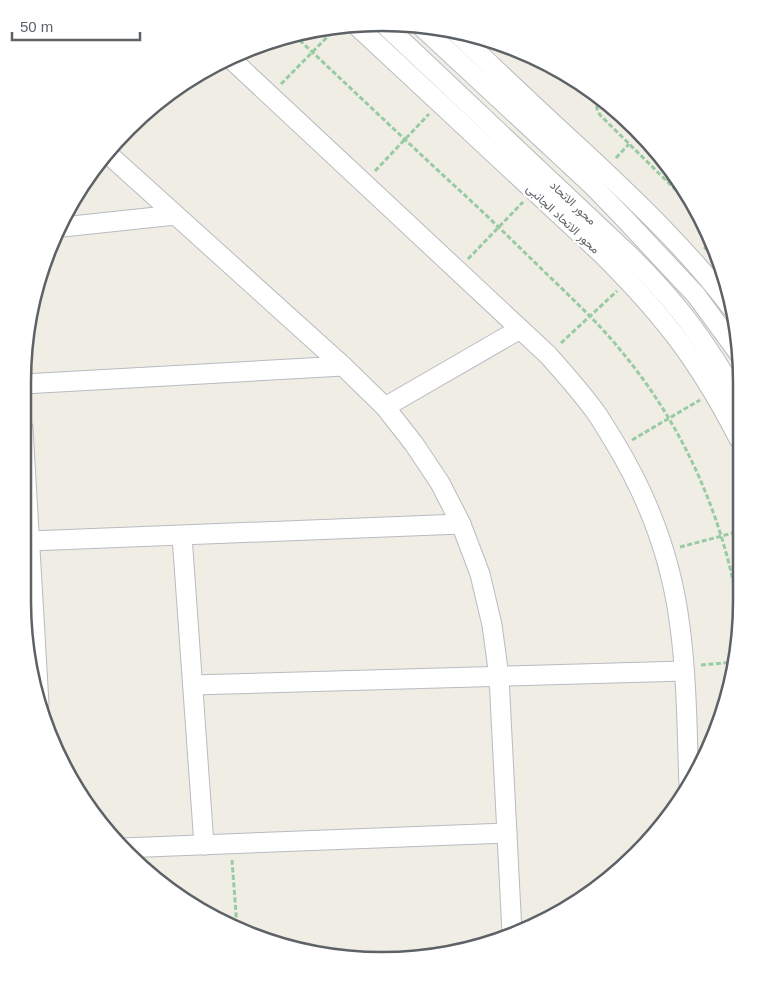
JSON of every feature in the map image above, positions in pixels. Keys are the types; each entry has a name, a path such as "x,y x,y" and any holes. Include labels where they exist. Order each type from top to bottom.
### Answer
{"street":[{"name":"محور الاتحاد","path":"392,31 631,257 657,284 703,342 733,389"},
{"name":"محور الاتحاد الجانبى","path":"363,32 628,281 677,338 713,392 733,427"},
{"name":"محور الاتحاد","path":"430,34 592,185 696,295 731,342"},
{"path":"466,42 668,233 722,296"},
{"path":"236,63 548,355 598,415 637,481 652,515 674,589 684,669 688,772"},
{"path":"112,158 343,366 385,407 414,444 440,483 461,524 480,574 492,625 499,677 512,927"},
{"path":"67,227 175,215"},
{"path":"385,407 520,329"},
{"path":"31,384 343,366"},
{"path":"31,541 461,524"},
{"path":"182,536 204,845"},
{"path":"31,559 37,662"},
{"path":"193,685 499,677 684,669"},
{"path":"133,848 507,833"}],"path":[{"path":"270,95 329,35"},
{"path":"300,41 499,227 590,316 622,352 651,390 689,454 706,492 733,578"},
{"path":"364,182 440,103"},
{"path":"597,104 600,115 676,190"},
{"path":"457,270 534,191"},
{"path":"548,355 628,281"},
{"path":"618,448 713,392"},
{"path":"664,551 733,533"},
{"path":"684,669 727,663"},
{"path":"230,844 236,920"}]}
